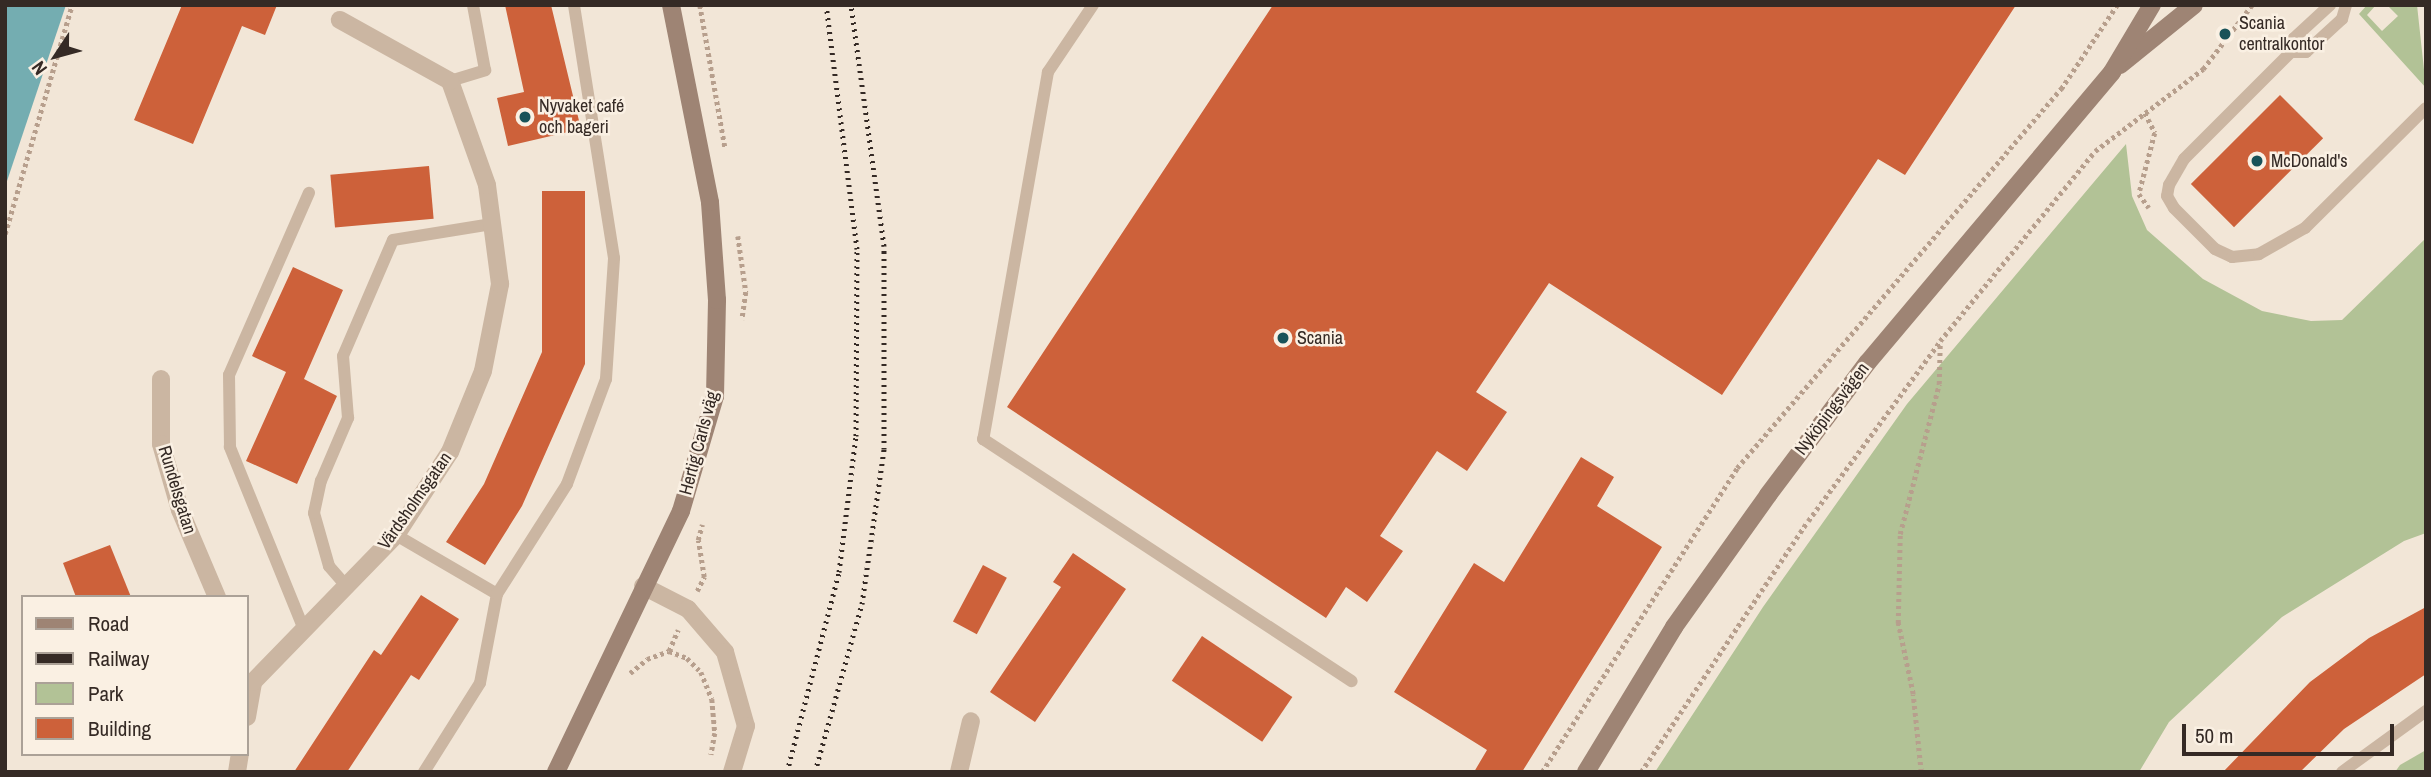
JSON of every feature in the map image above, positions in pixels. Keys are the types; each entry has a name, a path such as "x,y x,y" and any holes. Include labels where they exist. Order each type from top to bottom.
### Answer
{"main road":[{"name":"Hertig Carls väg","path":"556,772 681,511 715,397 717,300 710,202 671,5"},
{"name":"Nyköpingsvägen","path":"1586,772 1674,627 1776,484 1868,362 2112,72 2152,5"},
{"name":"Nyköpingsvägen","path":"2112,72 2194,5"}],"street":[{"path":"340,20 450,81"},
{"name":"Värdsholmsgatan","path":"248,703 250,675 304,632 396,535 450,452 484,371 500,284 488,185 450,81"},
{"name":"Rundelsgatan","path":"161,380 162,444 180,510 215,595"},
{"path":"643,586 688,609 726,652 746,726 732,772"},
{"path":"959,772 971,721"}],"lane":[{"path":"450,81 485,70 473,5"},
{"path":"424,772 480,683 497,594 567,484 606,379 614,258 574,5"},
{"path":"1093,5 1048,72 983,439 1352,681"},
{"path":"2330,5 2292,39 2291,52 2184,159 2169,185 2167,196 2174,208 2215,249 2232,257 2259,254 2305,228 2426,108"},
{"path":"2291,52 2306,52 2342,19 2346,5"},
{"path":"304,632 230,447 229,375 309,193"},
{"path":"348,588 329,566 314,513 321,481 348,418 344,356 393,240 492,224"},
{"path":"396,535 497,594"},
{"path":"2342,772 2426,711"}],"path":[{"path":"5,234 72,5"},
{"path":"1641,772 1808,521 1941,341 2095,151 2203,69 2252,5"},
{"path":"2139,194 2155,133 2145,113"},
{"path":"1921,772 1913,694 1898,623 1900,534 1938,384 1941,341"},
{"path":"669,651 687,658 701,671 712,699 715,733 708,768"}],"green space":[{"path":"2367,5 2376,5 2367,15 2382,31 2398,16 2387,5 2417,5 2426,88 2359,14"},
{"path":"2126,144 2132,196 2147,230 2203,279 2262,311 2311,321 2342,320 2426,238 2426,533 2404,541 2282,617 2169,722 2139,772 1655,772 1763,607 1907,404"},
{"path":"2426,750 2426,772 2395,772 2400,765"}],"water":[{"path":"5,5 66,5 5,187"}],"building":[{"path":"182,5 277,5 265,35 242,26 193,144 134,120"},
{"path":"505,5 551,5 581,129 508,146 497,98 524,92"},
{"name":"Scania","path":"1273,5 2016,5 1905,175 1878,159 1722,395 1549,283 1476,392 1507,412 1467,471 1437,451 1380,536 1403,551 1367,602 1346,587 1326,618 1007,407"},
{"name":"McDonald's","path":"2280,95 2323,138 2234,227 2191,184"},
{"path":"429,166 434,219 335,227 330,175"},
{"path":"542,191 585,191 585,364 522,506 485,565 446,542 484,484 542,352"},
{"path":"293,267 343,290 304,379 337,396 297,484 246,461 286,372 252,356"},
{"path":"1581,457 1614,477 1597,506 1662,547 1522,772 1474,772 1487,750 1394,692 1474,563 1504,582"},
{"path":"110,545 130,595 75,595 63,563"},
{"path":"1073,553 1126,589 1035,722 990,692 1061,587 1053,582"},
{"path":"983,565 1007,578 977,634 953,622"},
{"path":"421,595 459,619 419,680 411,675 347,772 294,772 374,650 381,655"},
{"path":"2426,607 2426,674 2344,729 2300,772 2223,772 2310,682 2369,638"},
{"path":"1202,636 1292,697 1262,742 1172,681"}],"railway":[{"path":"787,772 839,572 856,436 857,249 826,5"},
{"path":"815,772 862,604 884,449 884,246 851,5"}],"place":[{"name":"Scania centralkontor","path":"2225,34"},
{"name":"Nyvaket café och bageri","path":"525,117"},
{"name":"McDonald's","path":"2257,161"},
{"name":"Scania","path":"1283,338"}]}
